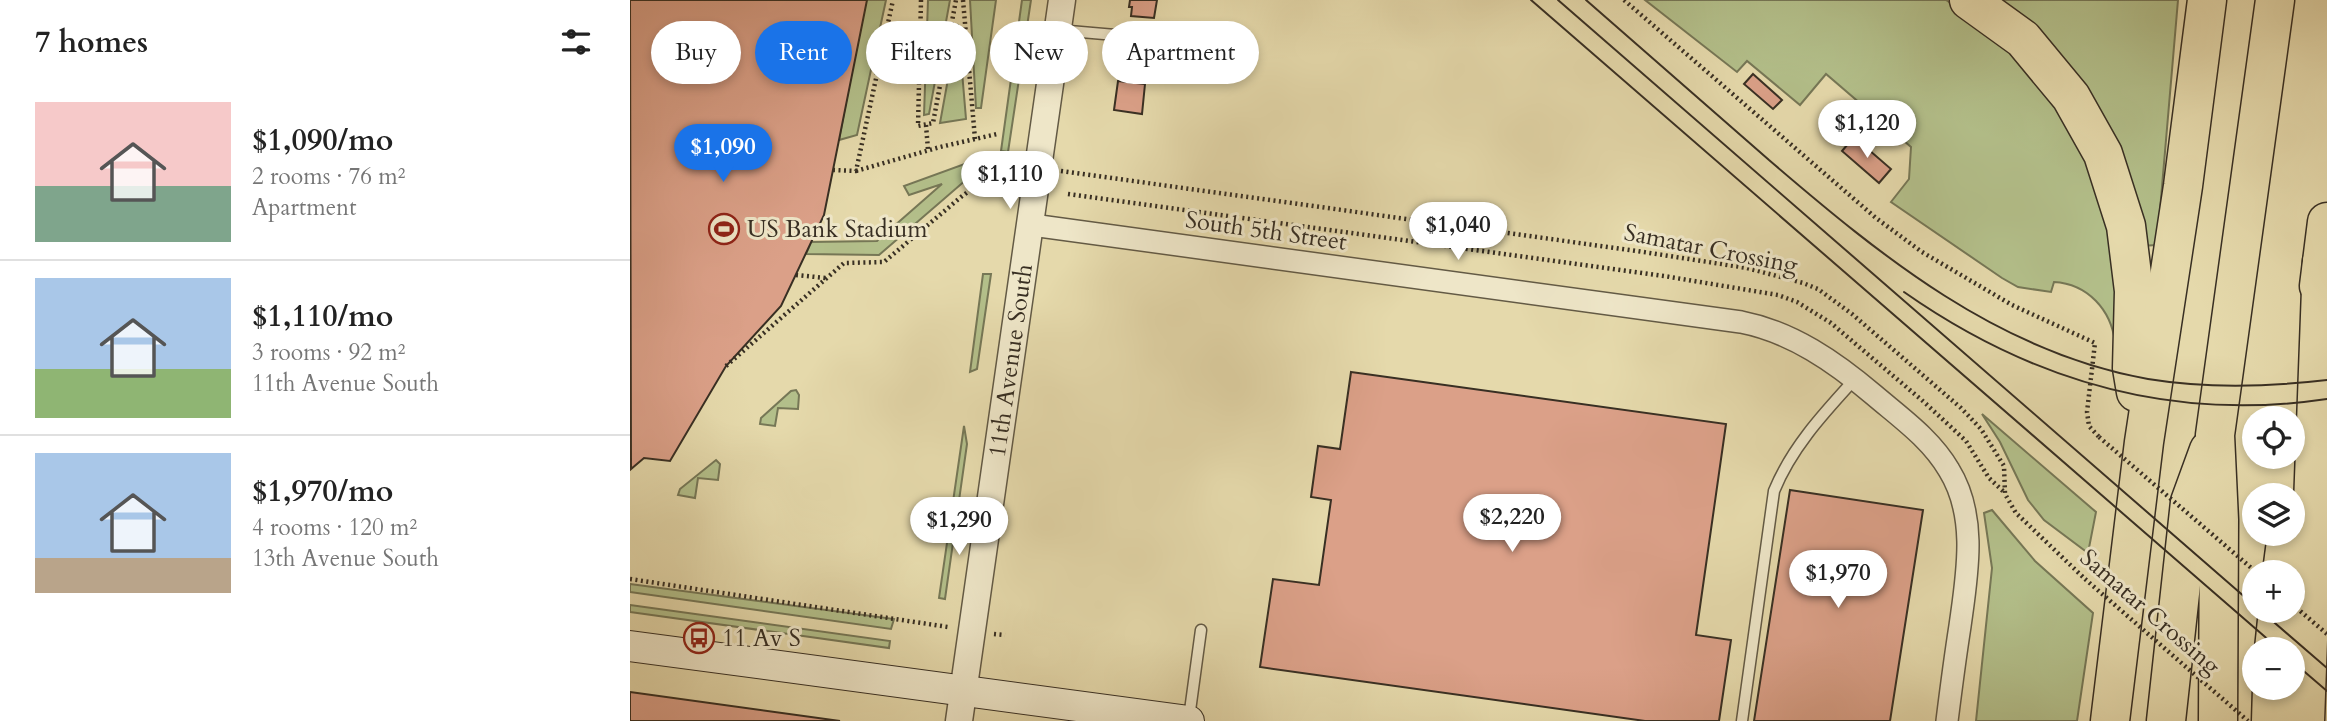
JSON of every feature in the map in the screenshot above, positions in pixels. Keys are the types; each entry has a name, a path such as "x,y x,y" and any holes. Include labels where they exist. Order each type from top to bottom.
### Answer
{"highway":[{"path":"1969,0 2023,39 2071,96 2103,154 2126,226 2134,291 2132,368 2144,442"},
{"path":"2110,721 2144,442 2183,186 2207,0"},
{"path":"2218,721 2219,520 2215,435 2275,0"},
{"path":"2294,483 2327,222"},
{"path":"2305,721 2322,262"},
{"path":"2166,721 2190,502 2215,435"},
{"path":"2271,721 2272,700"}],"main road":[{"path":"630,646 961,707 1189,721"}],"street":[{"name":"11th Avenue South","path":"1059,21 1062,0"},
{"name":"11th Avenue South","path":"961,707 1051,84"},
{"name":"South 5th Street","path":"1032,225 1741,322 1773,331 1810,348 1855,379 1930,444 1949,470 1964,503 1968,530 1967,573 1947,721"}],"lane":[{"path":"1742,721 1774,491 1782,471 1813,425 1855,379"},
{"path":"1189,721 1201,630"}],"path":[{"path":"856,171 893,0"},
{"path":"921,0 918,126 933,123 956,0"},
{"path":"963,0 975,139"},
{"path":"1624,0 1876,218 1922,252 2012,305 2095,343 2087,412 2089,426 2242,560"},
{"path":"926,125 928,150"},
{"path":"833,170 856,171 997,134"},
{"name":"Samatar Crossing","path":"1066,172 1637,251 1747,268 1804,283 1840,305 1961,408 1999,454 2004,466 2005,494 2016,513 2085,579 2248,721"},
{"path":"726,366 844,263 884,262 961,197 977,185 993,178"},
{"path":"796,275 827,278"},
{"path":"630,579 941,626"},
{"path":"2305,615 2327,634"}],"green space":[{"path":"865,0 886,0 881,21 866,21 868,84 857,135 839,140 849,84 852,84 852,70"},
{"path":"928,0 950,0 946,21 927,21"},
{"path":"970,0 996,0 993,21 990,21 990,43 981,108 976,108 976,21 971,21"},
{"path":"1022,0 1031,0 1028,21 1019,21"},
{"path":"1645,0 1946,0 1981,23 2018,56 2077,133 2119,235 2115,342 2109,319 2087,293 2054,282 2051,292 2018,287 1891,202 1909,179 1911,147 1826,74 1800,105 1747,61 1737,72"},
{"path":"1993,0 2178,0 2157,245 2140,246"},
{"path":"925,84 935,84 929,114 924,115"},
{"path":"947,84 963,84 966,119 940,123"},
{"path":"1010,84 1018,84 1008,152 1001,151"},
{"path":"970,162 974,173 879,255 806,254 811,242 877,241 942,184 909,195 904,186"},
{"path":"983,274 991,274 977,369 970,372"},
{"path":"796,390 799,395 798,409 778,408 775,426 760,424 761,418 791,391"},
{"path":"1982,414 2096,512 2088,553 2044,520 2028,500 2000,442"},
{"path":"964,426 967,444 945,599 939,598"},
{"path":"716,460 720,464 718,480 698,478 695,498 678,495 680,489"},
{"path":"1992,510 2035,561 2093,613 2077,721 1976,721 1992,568 1984,513"},
{"path":"630,584 894,619 891,629 630,592"},
{"path":"630,605 890,641 889,648 630,612"}],"building":[{"name":"US Bank Stadium","path":"630,0 867,0 852,75 852,21 755,21 755,84 850,84 824,215 781,306 726,366 670,461 644,458 631,469"},
{"path":"1130,0 1157,0 1154,18 1131,16"},
{"path":"1753,74 1782,100 1773,109 1744,84"},
{"path":"1118,84 1145,84 1142,114 1114,110"},
{"path":"1854,137 1891,169 1879,183 1842,151"},
{"path":"1351,372 1726,424 1696,635 1731,640 1719,721 1645,721 1260,667 1273,579 1319,585 1331,500 1311,497 1318,446 1340,449"},
{"path":"1790,490 1923,510 1890,721 1754,721"},
{"path":"630,692 840,721 630,721"}],"tram line":[{"path":"1531,0 2265,637"},
{"path":"1558,0 2242,595"},
{"path":"1586,0 1769,160 1855,231 1945,296 1992,323 2041,347 2093,366 2148,379 2238,386 2327,380"},
{"path":"1904,292 1952,323 2002,350 2105,388 2159,399 2213,404 2270,405 2327,399"},
{"path":"2275,623 2327,668"},
{"path":"2305,672 2327,691"}],"place":[{"name":"US Bank Stadium","path":"724,229"},
{"name":"11 Av S","path":"699,638"}]}
